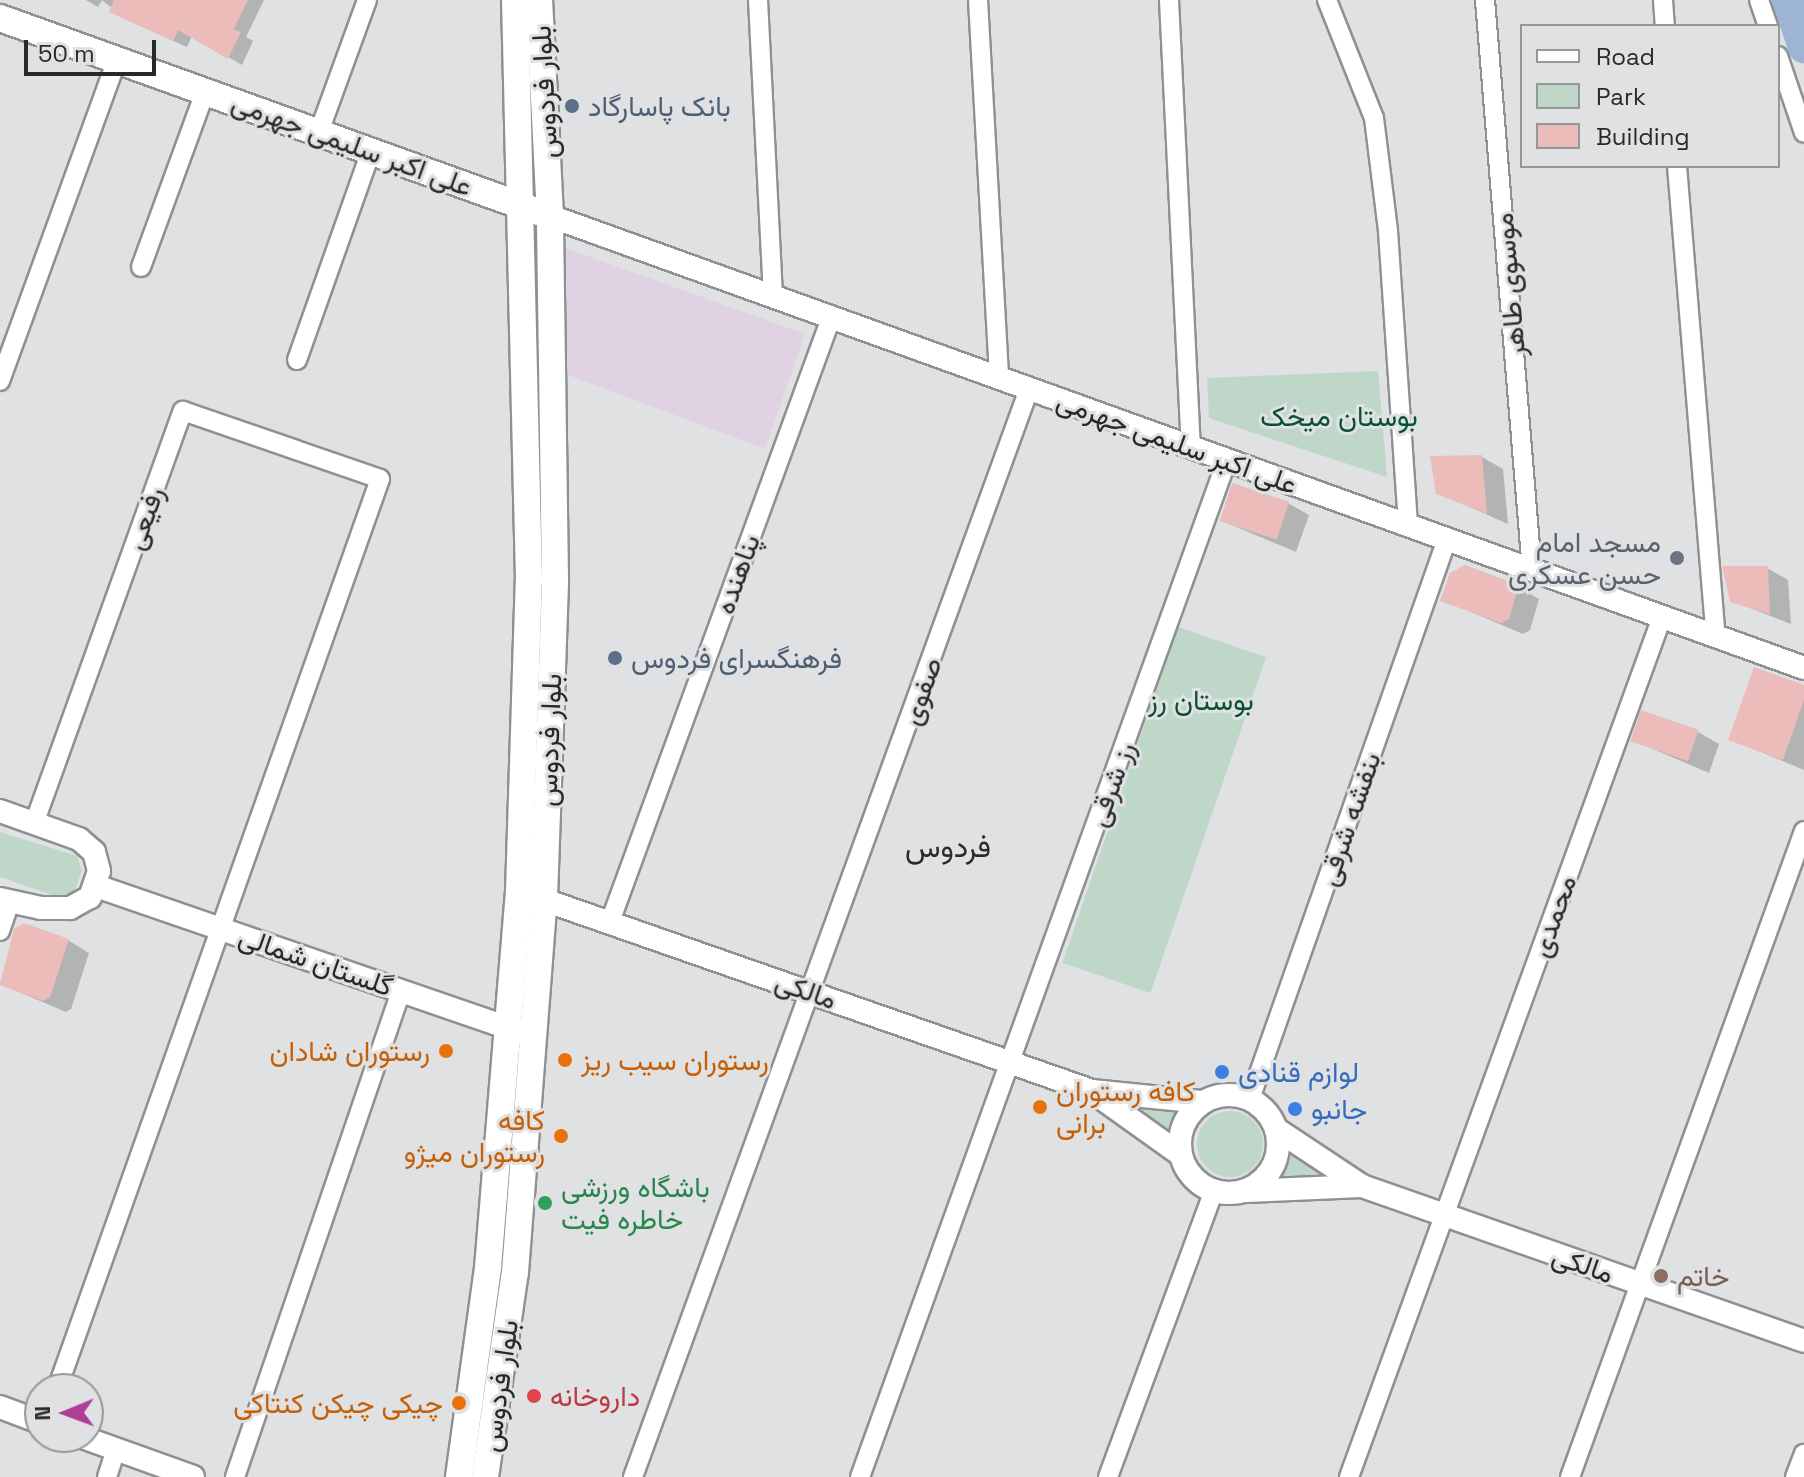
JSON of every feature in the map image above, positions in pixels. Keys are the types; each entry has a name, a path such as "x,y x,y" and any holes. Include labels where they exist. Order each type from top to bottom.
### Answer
{"main road":[{"name":"بلوار فردوس","path":"515,0 524,206 532,895"},
{"name":"بلوار فردوس","path":"485,1477 515,1272 522,1033 555,580 550,216 539,0"},
{"name":"علی اکبر سلیمی جهرمی","path":"0,18 550,216"},
{"name":"بلوار فردوس","path":"459,1477 522,1033"}],"street":[{"path":"319,132 367,0"},
{"path":"758,0 773,296"},
{"path":"978,0 999,378"},
{"path":"1169,0 1191,447"},
{"path":"1327,0 1375,128 1408,525"},
{"name":"موسوی طاهر","path":"1485,0 1532,570"},
{"path":"1663,0 1665,24"},
{"path":"1759,0 1767,24"},
{"path":"0,381 117,60"},
{"path":"1780,62 1804,133"},
{"path":"141,267 205,92"},
{"path":"297,360 371,151"},
{"path":"1677,168 1716,636"},
{"name":"علی اکبر سلیمی جهرمی","path":"550,216 1804,668"},
{"name":"پناهنده","path":"610,922 831,318"},
{"name":"صفوی","path":"633,1477 813,993 1029,389"},
{"name":"رفیعی","path":"35,821 183,411 380,479 217,926"},
{"name":"رز شرقی","path":"860,1477 1012,1063 1227,460"},
{"name":"بنفشه شرقی","path":"1250,1099 1447,539"},
{"name":"محمدی","path":"1349,1477 1662,617"},
{"path":"0,811 35,821 88,845 98,860 96,886 90,897 70,908 5,900 0,931"},
{"path":"1570,1477 1804,831"},
{"name":"گلستان شمالی","path":"96,886 522,1033"},
{"name":"مالکی","path":"532,895 1092,1091 1203,1102"},
{"path":"63,1373 217,926"},
{"path":"235,1477 401,991"},
{"name":"مالکی","path":"1092,1091 1181,1155"},
{"path":"1218,1095 1250,1099 1276,1129 1276,1159 1258,1184 1244,1191 1214,1191 1193,1177 1181,1155 1183,1125 1203,1102 1218,1095"},
{"name":"مالکی","path":"1276,1129 1362,1186 1804,1341"},
{"name":"مالکی","path":"1244,1191 1362,1186"},
{"path":"1108,1477 1214,1191"},
{"path":"0,1407 24,1416"},
{"path":"104,1445 193,1477"},
{"path":"107,1477 116,1449"},
{"path":"1795,1477 1804,1454"}],"shaded area":[{"path":"562,247 805,334 765,449 568,375"}],"green space":[{"name":"بوستان میخک","path":"1378,371 1387,477 1209,418 1207,378"},
{"name":"بوستان رز","path":"1178,627 1266,657 1150,993 1062,963"},
{"path":"0,832 77,856 82,870 74,893 64,899 0,877"},
{"path":"1122,1103 1178,1111 1170,1136"},
{"path":"1236,1111 1254,1120 1261,1131 1261,1157 1254,1168 1243,1175 1224,1177 1206,1168 1199,1157 1197,1138 1206,1120 1217,1113"},
{"path":"1289,1148 1341,1181 1280,1180"}],"building":[{"path":"114,0 248,0 234,29 241,32 228,59 178,30 173,41 109,12"},
{"path":"1482,455 1487,514 1436,494 1430,456"},
{"path":"1232,483 1289,502 1277,540 1220,521"},
{"path":"1465,565 1519,585 1509,619 1501,623 1440,601 1450,573"},
{"path":"1722,566 1768,566 1770,614 1730,602"},
{"path":"1754,667 1804,685 1804,700 1783,760 1728,740"},
{"path":"1641,710 1699,730 1688,761 1630,741"},
{"path":"24,923 69,939 50,997 43,1001 0,985 14,929"}],"waterway":[{"path":"1788,0 1804,47"}],"place":[{"name":"بانک پاسارگاد","path":"572,106"},
{"name":"مسجد امام حسن عسکری","path":"1677,558"},
{"name":"فرهنگسرای فردوس","path":"615,658"},
{"name":"رستوران شادان","path":"446,1051"},
{"name":"رستوران سیب ریز","path":"565,1060"},
{"name":"لوازم قنادی","path":"1222,1072"},
{"name":"كافه رستوران برانى","path":"1040,1107"},
{"name":"جانبو","path":"1295,1109"},
{"name":"کافه رستوران ميژو","path":"561,1136"},
{"name":"باشگاه ورزشی خاطره فیت","path":"545,1203"},
{"name":"خاتم","path":"1661,1276"},
{"name":"داروخانه","path":"534,1396"},
{"name":"چیکی چیکن کنتاکی","path":"459,1403"}],"district":[{"name":"فردوس","path":"948,847"}]}
